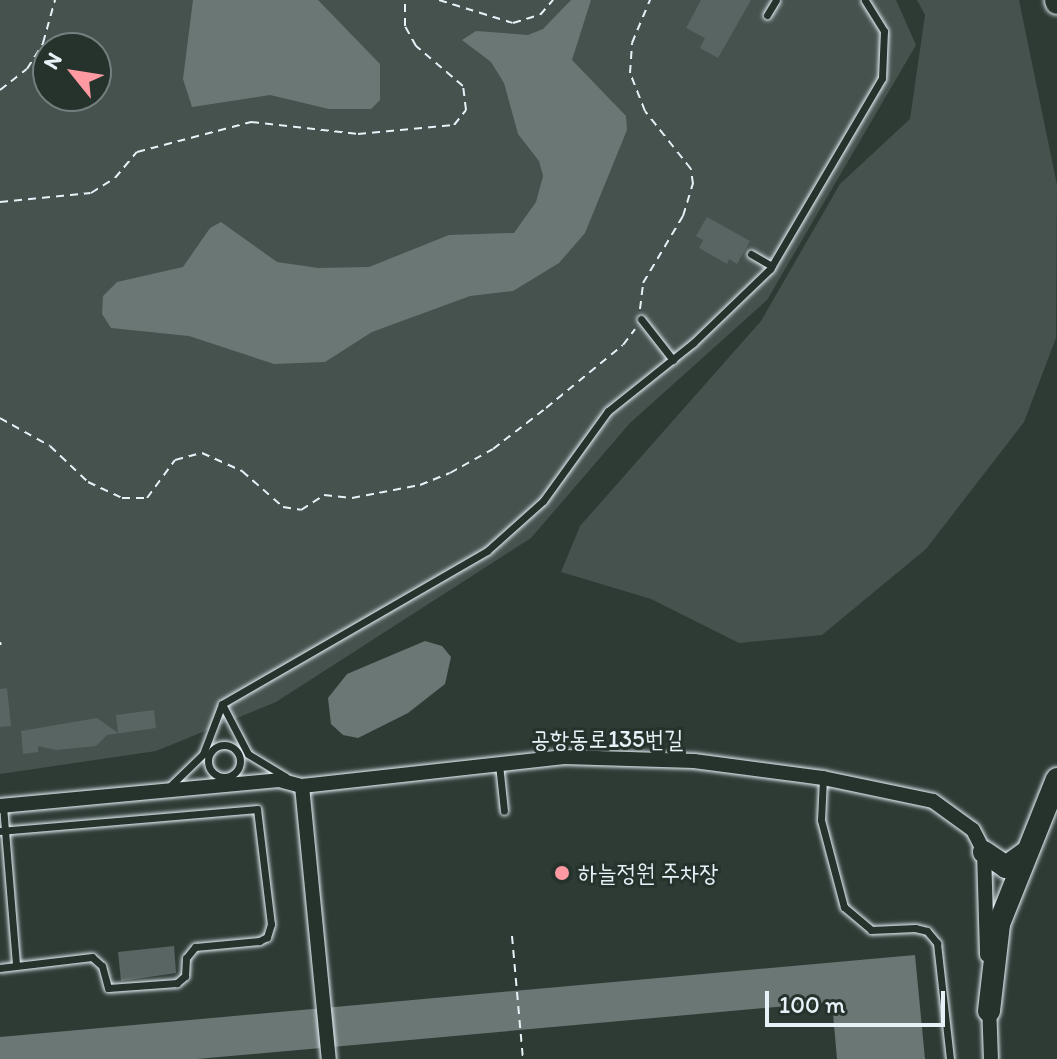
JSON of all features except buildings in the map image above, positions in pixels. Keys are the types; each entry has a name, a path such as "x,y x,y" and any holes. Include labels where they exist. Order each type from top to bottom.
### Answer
{"highway":[{"path":"989,1011 999,924 1057,779"},
{"path":"984,852 1006,867 1028,849"}],"street":[{"name":"공항동로135번길","path":"1,806 164,791 227,781 279,780 302,786 499,764 633,757 823,778 933,801 960,817 984,852"},
{"path":"302,786 329,1059"},
{"path":"984,852 991,1059"}],"lane":[{"path":"767,15 776,0"},
{"path":"222,704 241,750 239,767 227,781 212,772 206,755 222,704 487,551 543,501 608,411 673,360 772,266 882,78 884,31 865,0"},
{"path":"751,254 772,266"},
{"path":"641,319 673,360"},
{"path":"164,791 219,746 241,750 302,786"},
{"path":"499,764 504,811"},
{"path":"823,778 821,820 844,907 871,930 915,928 927,931 937,943 950,1059"},
{"path":"1,806 16,963"},
{"path":"0,968 16,963 92,957 102,966 108,988 177,983 185,976 186,958 195,947 259,941 267,937 271,924 257,809 2,831"}],"path":[{"path":"0,90 27,69 43,43 55,0"},
{"path":"0,202 91,193 115,178 137,152 251,122 358,134 454,125 466,110 463,86 416,46 405,26 405,0"},
{"path":"439,0 513,23 540,15 553,0"},
{"path":"0,418 50,446 88,482 122,498 147,498 175,460 202,453 242,471 283,507 301,510 324,495 352,498 420,485 450,473 493,449 623,345 641,319 643,283 683,216 693,184 678,146 636,96 630,73 632,43 650,0"},
{"path":"512,936 523,1059"}],"shaded area":[{"path":"0,0 896,0 916,45 767,300 630,423 531,538 276,702 156,751 0,774"},
{"path":"193,0 318,0 380,64 380,100 371,109 329,109 270,95 192,107 183,79"},
{"path":"571,0 591,0 572,60 626,116 627,130 585,233 559,263 513,291 470,296 372,332 325,362 274,364 189,336 111,328 102,314 103,296 117,282 183,267 210,228 221,222 277,262 318,268 369,267 449,235 514,233 536,202 543,176 539,161 518,134 504,83 491,62 462,40 476,31 528,35 543,29"},
{"path":"917,0 1019,0 1057,185 1056,338 1024,422 926,549 822,635 739,643 651,599 561,572 580,526 761,321 840,184 910,119 925,15"},
{"path":"425,641 442,646 451,657 445,684 408,713 358,738 343,735 331,724 328,698 347,674"},
{"path":"915,955 925,1059 837,1059 832,1002 197,1059 0,1059 0,1037"}],"place":[{"name":"하늘정원 주차장","path":"562,873"}]}
